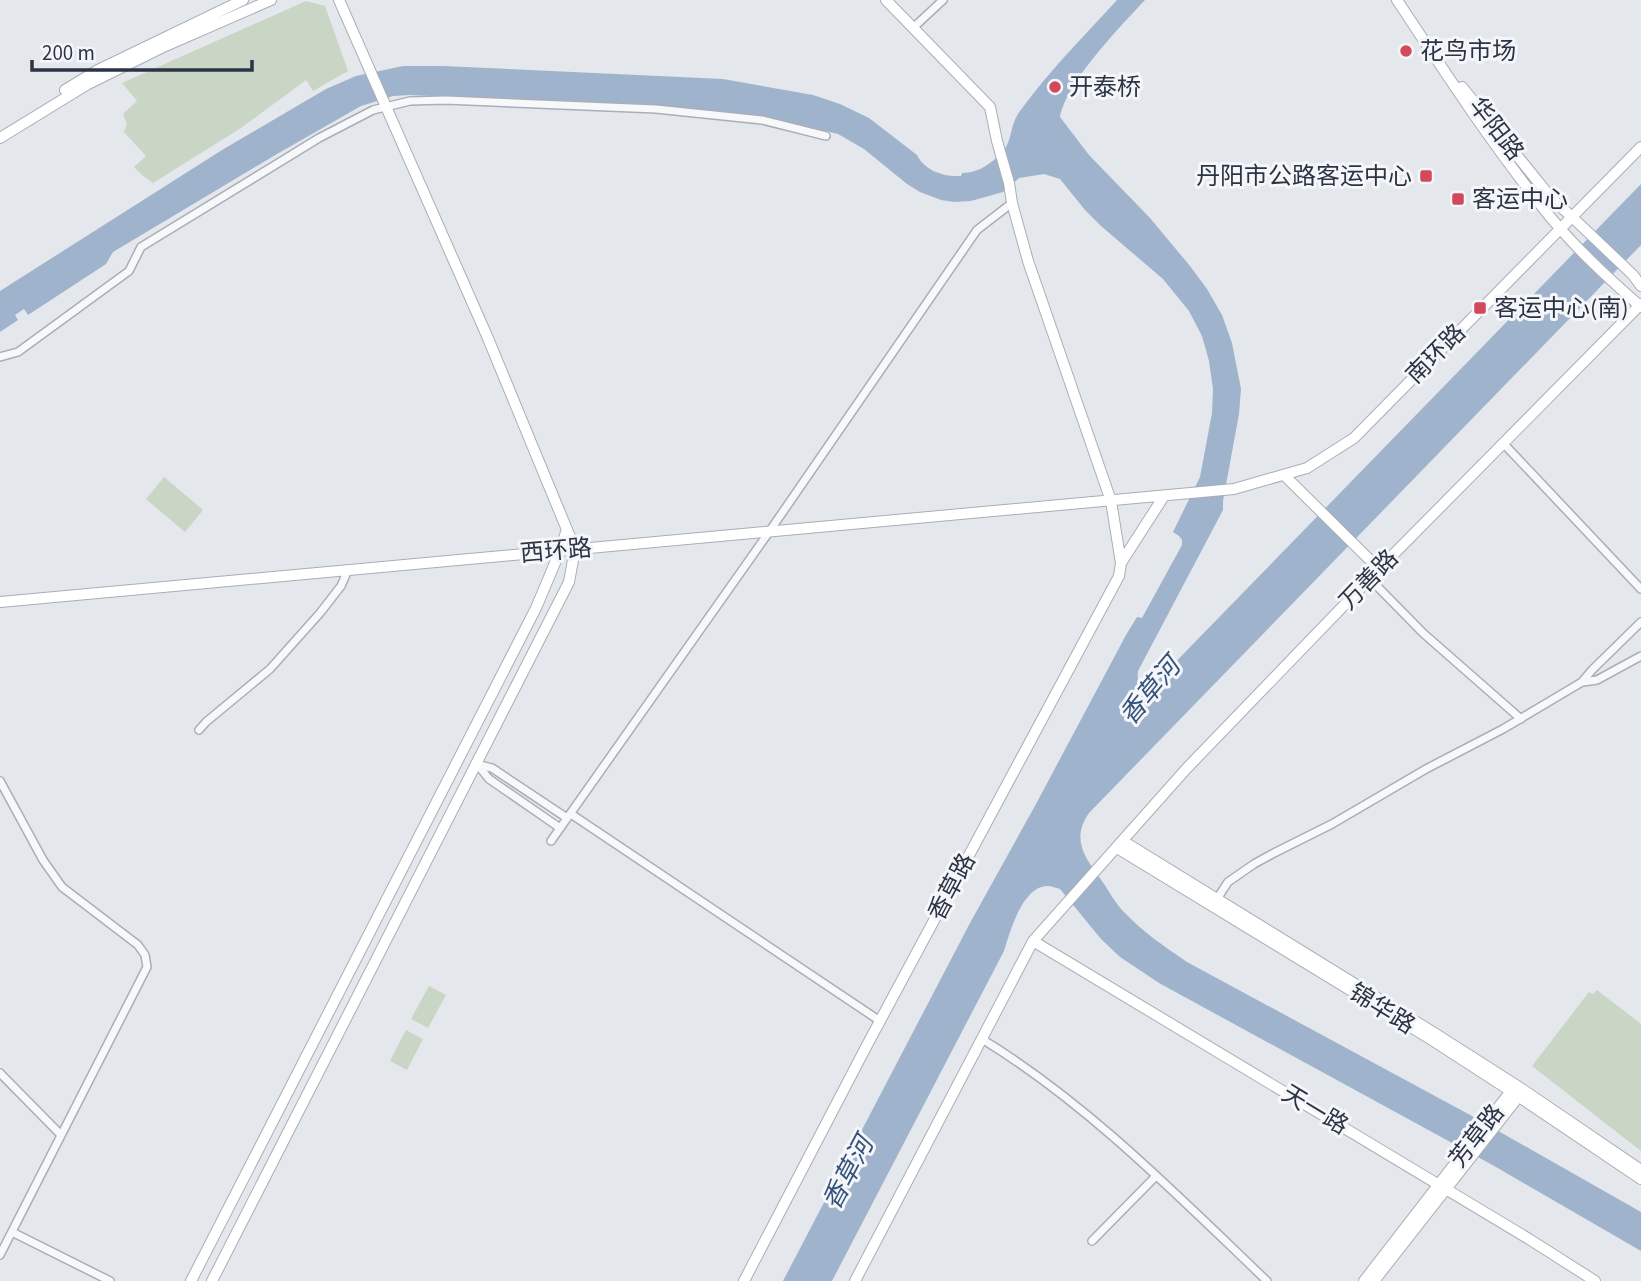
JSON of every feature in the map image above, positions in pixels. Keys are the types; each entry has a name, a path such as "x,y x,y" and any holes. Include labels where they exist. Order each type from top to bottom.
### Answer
{"street":[{"path":"0,130 98,70 243,0"},
{"path":"0,138 88,84 172,43 271,0"},
{"path":"212,1281 569,582 575,549 487,336 340,0"},
{"path":"886,0 990,107 1028,261 1111,500 1121,563"},
{"path":"914,27 943,0"},
{"path":"1398,0 1441,68 1543,208 1574,243 1640,305"},
{"name":"华阳路","path":"1404,0 1453,75 1552,199 1633,275 1641,286"},
{"path":"0,357 18,352 129,271 141,247 319,138 385,103 446,100 656,109 762,120 826,136"},
{"name":"南环路","path":"1164,496 1234,489 1285,476 1307,468 1354,438 1641,147"},
{"path":"551,841 977,230 1012,203"},
{"name":"万善路","path":"855,1281 1033,941 1187,768 1640,305"},
{"path":"1503,443 1641,589"},
{"path":"1285,476 1380,569"},
{"path":"1111,500 1164,496"},
{"name":"香草路","path":"744,1281 1119,576 1121,563 1164,496"},
{"name":"西环路","path":"0,602 1111,500"},
{"path":"191,1281 536,608 567,528"},
{"path":"199,730 270,669 320,613 341,586 348,570"},
{"path":"1370,579 1423,633 1521,719"},
{"path":"1215,902 1228,883 1264,859 1521,719 1582,682 1641,622"},
{"path":"1582,682 1597,680 1641,656"},
{"path":"461,754 476,764 489,779 561,828"},
{"path":"476,764 492,768 569,816 880,1021"},
{"path":"0,781 43,860 62,887 138,945 145,955 147,967 0,1255"},
{"name":"锦华路","path":"1120,844 1426,1027 1641,1179"},
{"name":"天一路","path":"1033,941 1595,1281"},
{"path":"982,1039 1011,1056 1108,1132 1267,1281"},
{"path":"0,1073 61,1135"},
{"name":"锦华路","path":"1517,1092 1641,1170"},
{"name":"芳草路","path":"1364,1281 1517,1092"},
{"path":"1092,1241 1156,1176"},
{"name":"芳草路","path":"1374,1281 1442,1187"},
{"path":"12,1232 110,1281"}],"green space":[{"path":"306,1 325,6 348,71 313,91 306,80 241,128 153,183 142,175 134,167 146,156 124,132 127,124 123,114 137,101 122,83"},
{"path":"164,477 203,510 185,532 146,499"},
{"path":"429,986 446,995 428,1028 411,1019"},
{"path":"1597,990 1641,1024 1641,1151 1532,1066 1589,992 1593,994"},
{"path":"406,1030 423,1039 407,1070 390,1061"}],"water":[{"name":"香草河","path":"1117,0 1145,0 1083,71 1060,117 1089,155 1150,218 1207,289 1222,315 1232,343 1241,389 1223,510 1138,671 1141,685 1147,686 1156,682 1641,184 1641,245 1089,813 1083,823 1081,841 1086,857 1118,905 1162,945 1187,962 1472,1116 1641,1212 1641,1251 1496,1167 1159,983 1120,957 1101,939 1060,889 1049,886 1040,887 1032,893 1019,911 1004,951 832,1281 783,1281 970,923 1126,635 1137,617 1142,618 1182,545 1182,540 1173,532 1200,477 1212,413 1213,389 1202,336 1189,311 1163,279 1101,226 1060,179 1044,174 1019,178 1003,192 971,201 954,202 920,192 864,149 838,134 763,116 668,106 393,96 361,106 113,252 106,264 28,315 24,309 15,315 18,320 0,332 0,291 222,150 326,89 356,76 403,66 443,66 723,79 813,95 840,104 869,118 917,155 930,169 942,174 961,176 962,173 986,166 1004,150 1014,121 1031,96"}],"place":[{"name":"花鸟市场","path":"1406,51"},
{"name":"开泰桥","path":"1055,87"},
{"name":"丹阳市公路客运中心","path":"1426,176"},
{"name":"客运中心","path":"1458,199"},
{"name":"客运中心(南)","path":"1480,308"}]}
